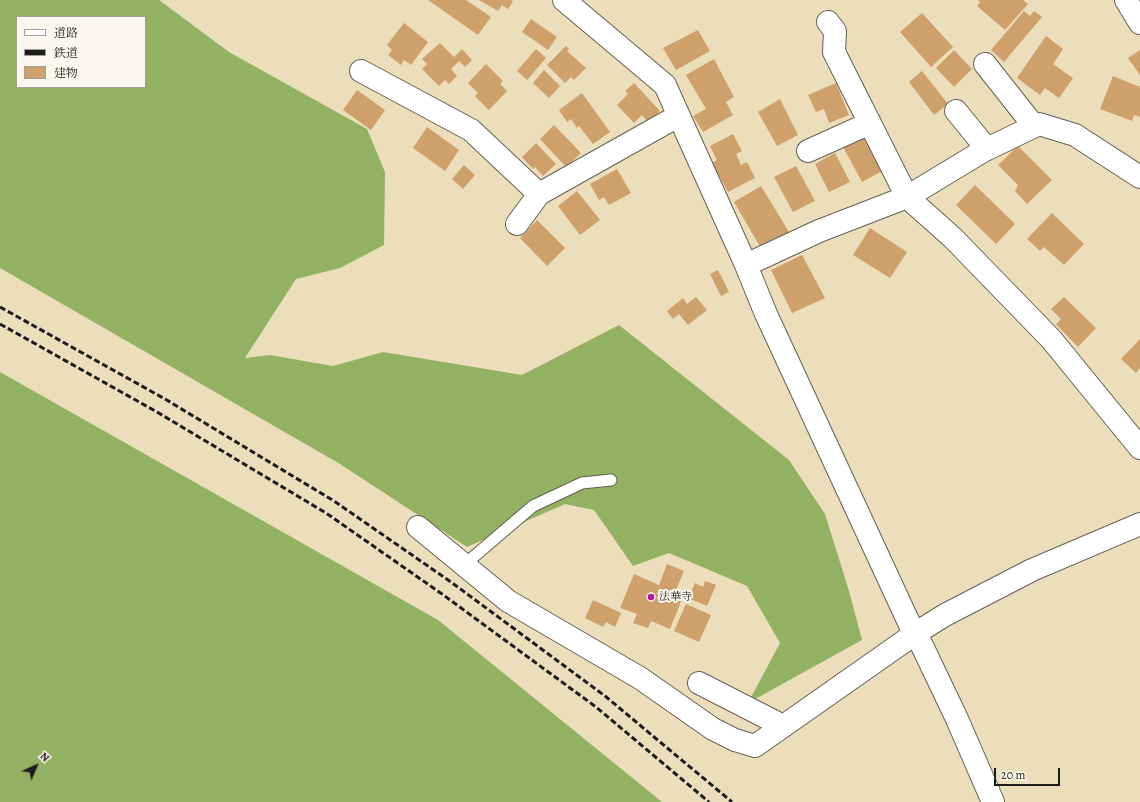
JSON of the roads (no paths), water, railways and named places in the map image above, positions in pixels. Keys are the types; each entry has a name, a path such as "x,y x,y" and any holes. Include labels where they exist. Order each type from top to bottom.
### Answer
{"street":[{"path":"564,0 665,85 770,322 910,625 916,633 957,719 993,802"},
{"path":"1126,0 1140,23"},
{"path":"828,22 835,31 834,52 907,197 953,238 1051,339 1140,448"},
{"path":"985,64 1034,126"},
{"path":"361,71 470,130 539,194"},
{"path":"956,111 987,149"},
{"path":"518,224 539,194 678,116"},
{"path":"808,151 870,123"},
{"path":"746,265 819,231 907,197 987,149 1039,124 1075,135 1140,177"},
{"path":"418,528 508,601 640,678 714,730 735,740 755,746 916,633 945,616 1032,570 1140,524"},
{"path":"699,683 783,726"}],"lane":[{"path":"464,565 533,506 582,483 611,480"}],"railway":[{"path":"0,307 165,399 334,501 451,582 605,696 732,802"},
{"path":"0,324 157,412 326,513 442,594 596,707 709,802"}],"place":[{"name":"法華寺","path":"651,597"}]}
